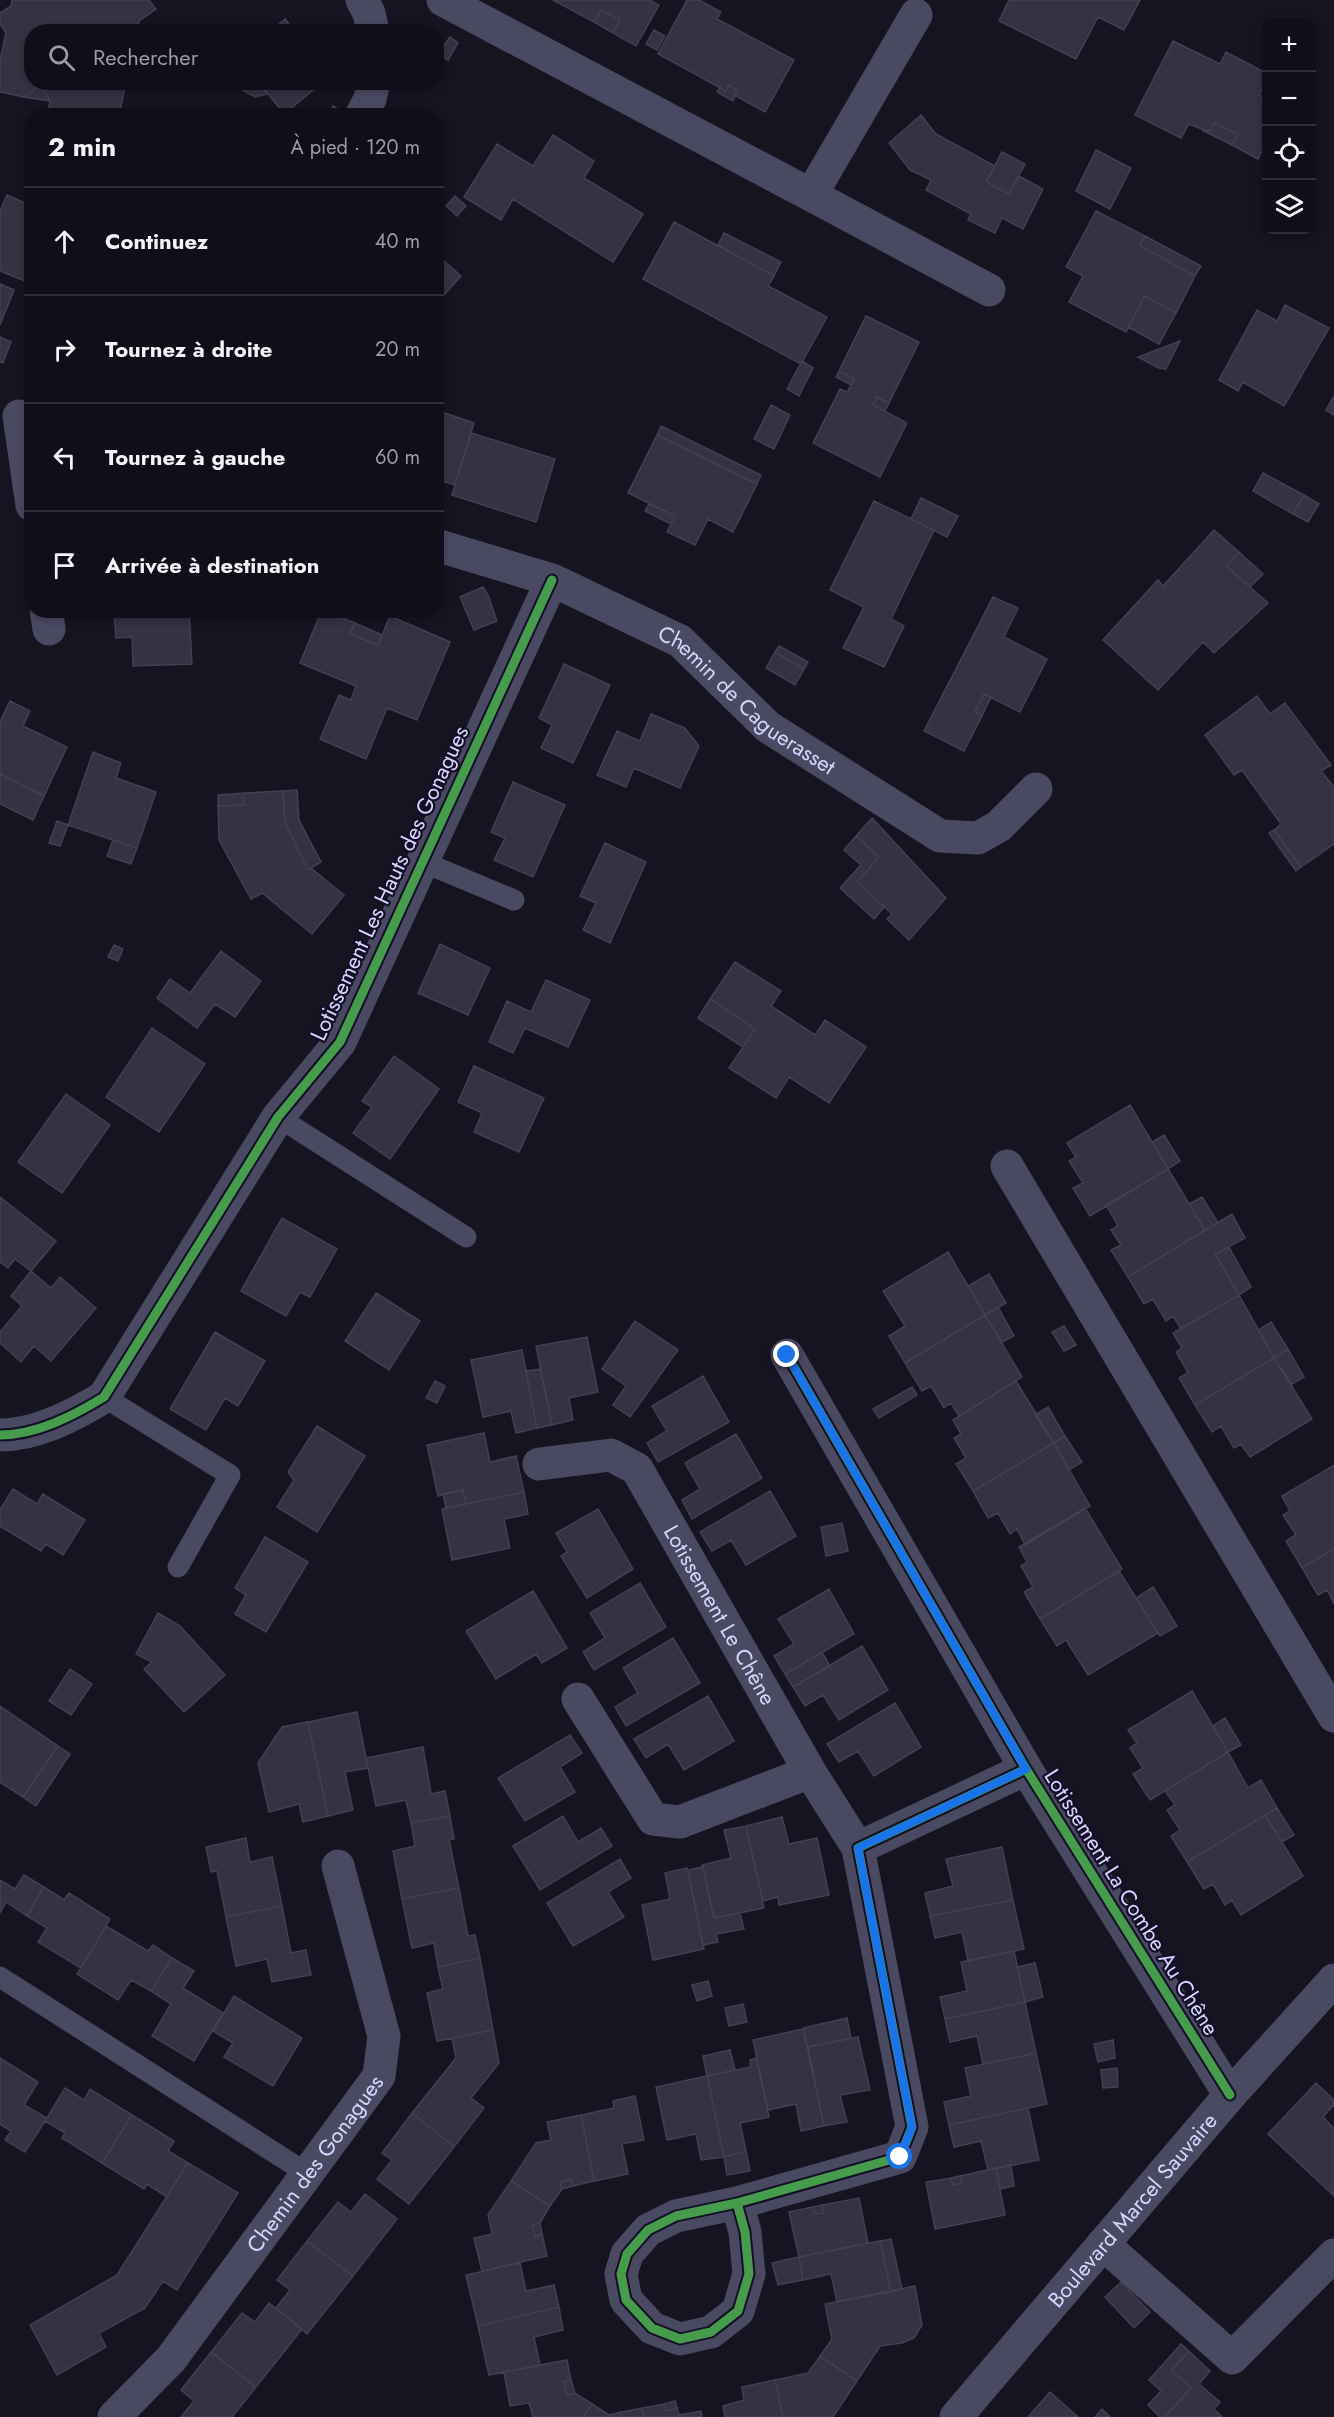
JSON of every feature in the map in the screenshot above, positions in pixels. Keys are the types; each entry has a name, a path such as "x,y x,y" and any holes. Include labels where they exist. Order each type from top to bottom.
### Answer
{"street":[{"path":"362,0 369,13 371,24"},
{"path":"443,0 989,290"},
{"path":"811,195 916,15"},
{"path":"365,108 372,90"},
{"path":"17,412 24,455"},
{"name":"Chemin de Caguerasset","path":"444,547 552,580 680,641 768,727 940,836 978,838 999,826 1036,789"},
{"name":"Lotissement Les Hauts des Gonagues","path":"0,1435 13,1435 73,1416 104,1397 278,1117 340,1042 552,580"},
{"path":"1007,1166 1334,1716"},
{"name":"Lotissement La Combe Au Chêne","path":"787,1355 1026,1769 1230,2095"},
{"name":"Lotissement Le Chêne","path":"539,1464 611,1455 637,1469 810,1772 858,1848"},
{"path":"578,1699 653,1819 680,1822 810,1772"},
{"path":"737,2203 745,2232 749,2274 738,2310 711,2332 680,2339 652,2328 626,2300 621,2274 627,2254 648,2230 676,2216 737,2203 900,2157 912,2127 858,1848 1026,1769"},
{"name":"Chemin des Gonagues","path":"114,2417 171,2359 379,2076 384,2036 338,1866"},
{"name":"Boulevard Marcel Sauvaire","path":"956,2417 1230,2095 1334,1980"},
{"path":"1103,2244 1232,2358 1334,2255"}],"lane":[{"path":"423,862 514,900"},
{"path":"278,1117 466,1237"},
{"path":"104,1397 230,1475 178,1567"},
{"path":"0,1977 308,2174"}],"building":[{"path":"12,0 149,0 156,9 138,24 24,24 24,90 34,90 24,97 0,92 0,60 6,33 0,24 0,13 11,6"},
{"path":"553,0 649,0 659,5 636,46 613,33 620,20 601,10 594,22"},
{"path":"687,0 699,0 721,12 717,19 794,60 765,112 734,95 737,90 729,85 726,91 658,54"},
{"path":"1009,0 1140,0 1124,30 1098,17 1076,59 999,21"},
{"path":"601,10 620,20 613,33 594,22"},
{"path":"285,19 289,24 279,24"},
{"path":"654,30 665,36 657,50 646,44"},
{"path":"450,37 458,43 448,60 444,58 444,46"},
{"path":"1173,41 1220,64 1226,52 1262,71 1262,89 1259,95 1262,97 1262,151 1258,159 1232,145 1238,134 1214,123 1211,130 1207,131 1189,124 1181,138 1135,115"},
{"path":"729,85 737,90 733,101 717,92 720,87 726,91"},
{"path":"34,90 44,90 50,101 24,97"},
{"path":"44,90 124,90 121,108 49,108 50,101"},
{"path":"264,90 267,94 255,97 244,91"},
{"path":"265,90 313,90 291,108 279,108"},
{"path":"921,115 936,134 995,166 986,182 1009,194 1019,176 1043,189 1023,229 1002,218 995,233 968,220 971,214 926,190 931,180 910,170 889,143"},
{"path":"1214,123 1238,134 1232,145 1202,130 1211,130"},
{"path":"553,135 594,161 584,178 643,214 613,262 513,199 501,220 464,197 497,144 533,166"},
{"path":"1096,150 1131,168 1110,209 1076,191"},
{"path":"1002,152 1025,164 1009,194 986,182"},
{"path":"7,195 24,202 24,281 0,271 0,211"},
{"path":"455,196 466,206 457,216 446,206"},
{"path":"1096,211 1145,236 1140,246 1195,276 1176,313 1145,296 1126,332 1069,302 1083,276 1066,267"},
{"path":"674,222 774,276 768,286 827,317 801,364 643,279"},
{"path":"724,233 781,262 774,276 718,245"},
{"path":"1145,236 1201,266 1195,276 1140,246"},
{"path":"444,261 461,276 444,295"},
{"path":"0,284 14,290 0,325"},
{"path":"1145,296 1176,313 1159,344 1128,327"},
{"path":"1285,305 1329,328 1284,406 1243,382 1238,391 1219,380 1257,310 1277,321"},
{"path":"866,316 919,342 889,403 877,397 873,405 907,423 880,477 813,443 840,389 847,392 855,379 839,371"},
{"path":"0,337 11,342 3,363 0,362"},
{"path":"1180,341 1166,369 1159,368 1138,357"},
{"path":"802,361 813,368 799,396 787,389"},
{"path":"839,371 855,379 851,385 836,377"},
{"path":"1334,396 1334,415 1326,410"},
{"path":"877,397 889,403 885,411 873,405"},
{"path":"771,405 790,415 774,449 754,439"},
{"path":"444,413 474,423 455,485 444,482"},
{"path":"661,426 761,475 757,484 657,435"},
{"path":"471,433 555,459 536,522 452,495"},
{"path":"657,435 757,484 733,532 708,519 695,545 667,532 675,516 628,493"},
{"path":"1263,473 1304,495 1293,514 1253,491"},
{"path":"1304,495 1319,504 1308,522 1293,514"},
{"path":"921,498 958,516 947,537 911,519"},
{"path":"874,501 934,530 891,619 904,626 884,667 843,648 864,607 830,590"},
{"path":"649,504 675,516 671,524 645,511"},
{"path":"1214,530 1239,552 1226,566 1268,603 1214,653 1203,642 1158,690 1103,640 1158,580 1163,586"},
{"path":"1239,552 1263,574 1250,587 1226,566"},
{"path":"483,587 497,621 474,630 460,597"},
{"path":"993,597 1018,608 1004,637 1047,659 1020,712 984,694 975,712 982,716 964,751 924,731"},
{"path":"114,618 189,618 192,664 133,666 132,637 116,638"},
{"path":"319,618 342,618 355,623 350,634 378,645 389,618 395,618 450,642 417,720 387,708 366,759 320,739 339,695 351,700 356,686 300,663"},
{"path":"355,623 382,635 378,645 350,634"},
{"path":"779,646 808,662 804,669 775,652"},
{"path":"775,652 804,669 795,685 766,668"},
{"path":"564,664 610,685 573,763 541,748 552,725 539,718"},
{"path":"984,694 991,697 982,716 975,712"},
{"path":"1257,696 1270,714 1285,703 1331,765 1321,771 1334,787 1334,844 1301,867 1274,830 1281,824 1242,770 1234,775 1205,735"},
{"path":"10,701 30,711 23,726 67,747 44,796 0,774 0,722"},
{"path":"651,714 685,728 699,746 680,788 634,768 626,787 597,775 617,731 640,741"},
{"path":"93,752 121,763 116,778 156,792 137,848 68,825"},
{"path":"0,774 44,796 33,820 0,804"},
{"path":"513,782 565,805 533,877 494,860 505,838 491,832"},
{"path":"297,790 299,820 321,862 308,870 285,823 283,791"},
{"path":"283,791 285,823 308,870 311,868 344,895 312,934 262,893 251,899 219,840 218,806 244,805 244,793"},
{"path":"244,793 244,805 218,806 218,795"},
{"path":"872,818 946,898 909,940 887,919 892,914 857,882 879,857 856,836"},
{"path":"57,821 68,825 60,846 49,843"},
{"path":"1274,830 1301,867 1296,871 1269,833"},
{"path":"856,836 879,857 857,882 884,907 874,919 840,888 861,865 844,850"},
{"path":"113,840 137,848 131,864 107,856"},
{"path":"605,843 646,862 610,943 583,930 596,903 580,896"},
{"path":"440,944 490,968 468,1015 418,993"},
{"path":"114,945 123,949 118,961 108,957"},
{"path":"221,951 261,981 235,1017 215,1004 197,1028 157,998 170,979 190,993"},
{"path":"735,962 781,991 771,1006 815,1035 825,1020 866,1047 829,1103 789,1077 776,1098 729,1068 755,1029 710,999"},
{"path":"546,980 590,1000 568,1047 525,1028 513,1053 489,1042 507,1001 531,1012"},
{"path":"710,999 755,1029 743,1047 698,1018"},
{"path":"152,1028 205,1064 159,1132 106,1097"},
{"path":"394,1056 439,1089 390,1159 353,1133 372,1107 362,1101"},
{"path":"474,1066 544,1098 519,1152 474,1132 482,1113 458,1102"},
{"path":"66,1094 110,1125 62,1193 18,1162"},
{"path":"1130,1105 1168,1169 1090,1216 1073,1188 1083,1183 1069,1161 1076,1157 1067,1143"},
{"path":"1164,1135 1180,1161 1168,1169 1152,1142"},
{"path":"1168,1169 1205,1230 1128,1277 1111,1250 1121,1245 1111,1230 1118,1226 1106,1205"},
{"path":"0,1197 56,1241 31,1271 15,1259 8,1268 0,1262"},
{"path":"1202,1197 1218,1223 1205,1230 1189,1204"},
{"path":"1232,1214 1245,1238 1215,1254 1239,1295 1181,1329 1173,1316 1166,1321 1153,1299 1144,1304 1128,1277"},
{"path":"282,1218 337,1249 310,1297 300,1292 286,1316 241,1291"},
{"path":"1229,1247 1251,1287 1239,1295 1215,1254"},
{"path":"948,1252 985,1315 905,1363 889,1336 905,1326 883,1291"},
{"path":"31,1271 51,1288 60,1277 96,1308 51,1361 34,1346 21,1362 0,1343 0,1332 22,1306 11,1296"},
{"path":"989,1274 1006,1303 985,1315 968,1286"},
{"path":"376,1293 420,1321 389,1370 345,1341"},
{"path":"1239,1295 1274,1358 1195,1405 1179,1378 1188,1373 1176,1352 1182,1348 1173,1333"},
{"path":"998,1307 1014,1336 1002,1342 985,1315"},
{"path":"985,1315 1022,1377 959,1416 951,1403 944,1408 931,1386 922,1391 905,1363"},
{"path":"635,1321 678,1350 630,1417 613,1405 626,1386 602,1369"},
{"path":"1271,1322 1288,1349 1274,1358 1259,1330"},
{"path":"1064,1326 1076,1345 1064,1351 1052,1332"},
{"path":"215,1332 265,1361 238,1406 225,1398 206,1430 170,1409"},
{"path":"587,1337 598,1392 569,1398 573,1420 552,1425 536,1346"},
{"path":"1288,1349 1304,1377 1292,1384 1274,1358"},
{"path":"522,1350 537,1428 516,1433 511,1411 483,1417 471,1360"},
{"path":"1274,1358 1312,1419 1250,1457 1241,1444 1234,1448 1221,1426 1212,1432 1195,1405"},
{"path":"540,1369 552,1425 537,1428 526,1371"},
{"path":"703,1376 729,1422 658,1462 647,1443 667,1431 652,1406"},
{"path":"435,1381 445,1386 437,1403 426,1398"},
{"path":"1016,1381 1054,1443 973,1491 956,1464 966,1458 954,1438 961,1434 953,1420"},
{"path":"912,1387 917,1395 879,1418 873,1409"},
{"path":"1048,1407 1065,1436 1054,1443 1035,1415"},
{"path":"317,1426 365,1456 317,1532 277,1507 294,1480 288,1472"},
{"path":"484,1433 490,1462 516,1456 524,1492 466,1504 463,1490 438,1496 427,1445"},
{"path":"736,1434 762,1478 692,1519 682,1500 700,1489 685,1463"},
{"path":"1065,1436 1082,1462 1069,1470 1054,1443"},
{"path":"1054,1443 1090,1506 1025,1545 1017,1529 1010,1534 998,1513 988,1518 973,1491"},
{"path":"1334,1465 1334,1549 1302,1568 1286,1541 1296,1535 1283,1515 1290,1511 1282,1496"},
{"path":"13,1489 37,1504 43,1494 85,1520 63,1555 46,1544 41,1551 0,1526 0,1510"},
{"path":"463,1490 466,1504 446,1508 443,1494"},
{"path":"770,1491 796,1536 746,1565 731,1540 712,1551 700,1532"},
{"path":"524,1492 528,1514 504,1519 510,1548 452,1560 442,1509"},
{"path":"1085,1508 1122,1569 1040,1619 1024,1592 1033,1587 1021,1566 1027,1562 1019,1547"},
{"path":"598,1509 633,1569 587,1598 561,1556 567,1552 556,1533"},
{"path":"842,1523 848,1551 826,1556 821,1527"},
{"path":"265,1537 308,1562 266,1632 235,1614 246,1595 235,1588"},
{"path":"1334,1549 1334,1603 1327,1590 1318,1595 1302,1568"},
{"path":"1119,1571 1158,1633 1088,1675 1066,1640 1057,1646 1040,1619"},
{"path":"640,1583 666,1627 594,1670 583,1652 605,1638 590,1613"},
{"path":"1153,1587 1177,1626 1160,1636 1136,1598"},
{"path":"829,1589 854,1634 785,1674 774,1656 794,1644 778,1619"},
{"path":"533,1591 567,1648 542,1663 536,1654 496,1679 466,1631"},
{"path":"158,1613 180,1626 225,1675 184,1712 144,1669 152,1662 136,1654"},
{"path":"673,1638 700,1683 626,1726 615,1707 638,1693 623,1668"},
{"path":"862,1646 888,1690 839,1720 823,1695 805,1706 793,1687"},
{"path":"822,1652 830,1666 793,1687 785,1674"},
{"path":"70,1669 92,1684 71,1715 49,1701"},
{"path":"1192,1691 1228,1752 1150,1800 1133,1774 1143,1768 1130,1748 1137,1743 1128,1730"},
{"path":"708,1696 734,1741 684,1770 668,1744 646,1758 634,1739"},
{"path":"895,1703 921,1747 874,1776 858,1751 839,1762 827,1744"},
{"path":"0,1706 58,1746 23,1797 0,1782"},
{"path":"357,1712 368,1768 345,1772 353,1810 328,1816 308,1722"},
{"path":"1225,1718 1241,1745 1228,1752 1213,1726"},
{"path":"308,1722 328,1816 303,1822 299,1804 269,1812 258,1763 282,1727"},
{"path":"570,1735 582,1753 560,1767 575,1792 525,1821 498,1778"},
{"path":"58,1746 70,1754 36,1806 23,1797"},
{"path":"423,1747 431,1794 445,1791 450,1816 411,1823 406,1800 376,1806 366,1758"},
{"path":"1228,1752 1248,1788 1261,1780 1277,1808 1187,1862 1171,1836 1180,1830 1167,1810 1175,1805 1165,1791"},
{"path":"1277,1808 1294,1835 1282,1842 1265,1815"},
{"path":"1265,1815 1303,1876 1241,1915 1232,1900 1225,1905 1213,1884 1204,1889 1187,1862"},
{"path":"450,1816 454,1839 449,1840 459,1888 402,1899 393,1851 415,1846 411,1823"},
{"path":"563,1816 578,1842 601,1828 612,1846 540,1890 513,1846"},
{"path":"782,1817 789,1844 817,1838 829,1895 779,1905 778,1897 763,1901 746,1826"},
{"path":"746,1826 764,1908 714,1918 702,1865 731,1858 724,1830"},
{"path":"246,1838 250,1862 272,1857 282,1906 226,1917 217,1871 211,1872 206,1847"},
{"path":"1002,1847 1013,1900 930,1916 925,1893 953,1886 946,1859"},
{"path":"620,1859 631,1878 608,1892 624,1917 573,1946 547,1903"},
{"path":"703,1867 714,1918 740,1913 744,1929 716,1934 718,1942 703,1945 688,1870"},
{"path":"687,1868 704,1949 653,1960 642,1905 670,1899 665,1873"},
{"path":"24,1875 44,1887 27,1916 6,1902 0,1913 0,1880 15,1889"},
{"path":"44,1887 64,1900 69,1893 110,1919 81,1968 38,1942 47,1928 27,1916"},
{"path":"459,1888 468,1936 475,1935 480,1958 438,1967 434,1943 412,1948 402,1899"},
{"path":"1013,1900 1024,1949 968,1961 962,1932 935,1938 930,1916"},
{"path":"282,1906 291,1953 306,1950 311,1975 272,1982 267,1959 236,1966 226,1917"},
{"path":"106,1926 148,1951 153,1945 172,1958 151,1991 131,1980 118,2000 77,1974"},
{"path":"1014,1951 1025,2002 945,2019 940,1997 967,1991 961,1962"},
{"path":"172,1958 194,1971 183,1988 223,2013 194,2061 152,2036 171,2004 151,1991"},
{"path":"480,1958 493,2030 437,2041 427,1993 443,1989 438,1967"},
{"path":"1035,1963 1043,1997 1025,2002 1017,1967"},
{"path":"708,1981 712,1996 697,2001 692,1985"},
{"path":"234,1996 302,2038 273,2086 224,2057 233,2043 213,2031"},
{"path":"1025,2002 1036,2053 983,2064 977,2036 950,2042 945,2019"},
{"path":"743,2004 747,2022 729,2026 725,2008"},
{"path":"847,2018 851,2038 808,2047 803,2028"},
{"path":"803,2029 824,2126 801,2131 796,2104 768,2110 753,2040"},
{"path":"493,2030 499,2063 471,2098 484,2108 454,2147 412,2113 456,2058 452,2038"},
{"path":"858,2037 870,2090 840,2095 847,2122 824,2126 808,2047"},
{"path":"1113,2040 1115,2058 1098,2062 1094,2044"},
{"path":"730,2050 735,2070 707,2076 703,2056"},
{"path":"1036,2053 1047,2104 949,2125 944,2102 971,2096 965,2068"},
{"path":"0,2058 38,2082 24,2105 47,2118 25,2152 5,2140 11,2131 0,2124"},
{"path":"756,2058 769,2117 740,2123 746,2151 724,2157 707,2076 751,2067 750,2060"},
{"path":"1117,2068 1118,2087 1103,2088 1101,2070"},
{"path":"707,2076 724,2157 701,2160 696,2134 667,2140 656,2087"},
{"path":"1316,2083 1334,2100 1334,2105 1323,2117 1334,2128 1334,2196 1268,2134"},
{"path":"65,2088 84,2100 90,2089 132,2115 102,2163 62,2138 65,2133 45,2121"},
{"path":"635,2096 644,2140 622,2144 628,2174 594,2181 581,2115 614,2108 613,2101"},
{"path":"1028,2108 1039,2160 988,2170 981,2141 954,2147 949,2125"},
{"path":"412,2113 454,2147 409,2204 377,2179 392,2160 382,2153"},
{"path":"132,2115 174,2141 168,2151 188,2163 167,2197 147,2184 144,2189 102,2163"},
{"path":"581,2115 594,2181 573,2186 571,2179 560,2182 562,2189 550,2206 511,2181 536,2143 551,2140 547,2122"},
{"path":"746,2151 750,2171 727,2175 724,2157"},
{"path":"188,2163 238,2193 177,2290 163,2281 145,2308 99,2333 106,2347 57,2375 30,2325 117,2275"},
{"path":"1011,2165 1014,2186 1000,2189 996,2168"},
{"path":"996,2168 1005,2215 935,2229 926,2182 951,2178 953,2185 962,2183 960,2176"},
{"path":"960,2176 962,2183 953,2185 951,2178"},
{"path":"571,2179 573,2186 562,2189 560,2182"},
{"path":"511,2181 550,2206 540,2223 532,2225 535,2237 542,2234 547,2256 482,2271 474,2238 492,2234 488,2215"},
{"path":"365,2194 397,2219 353,2276 307,2241 338,2202 351,2212"},
{"path":"859,2198 868,2243 799,2257 789,2212 813,2207 815,2214 824,2213 822,2205"},
{"path":"822,2205 824,2213 815,2214 813,2207"},
{"path":"540,2223 542,2234 535,2237 532,2225"},
{"path":"891,2239 902,2289 891,2292 880,2241"},
{"path":"307,2241 353,2276 307,2334 276,2308 290,2290 277,2280"},
{"path":"880,2241 891,2292 837,2302 831,2274 803,2280 799,2257"},
{"path":"799,2257 803,2280 778,2285 772,2263"},
{"path":"520,2263 526,2291 554,2285 559,2307 478,2326 466,2275"},
{"path":"1121,2282 1150,2312 1134,2328 1105,2297"},
{"path":"915,2286 922,2325 914,2338 902,2343 880,2346 857,2381 820,2356 832,2339 825,2304"},
{"path":"269,2303 302,2329 256,2387 211,2352 242,2313 255,2322"},
{"path":"559,2307 563,2330 534,2337 540,2365 489,2375 478,2326"},
{"path":"1181,2344 1189,2351 1171,2370 1191,2388 1165,2417 1160,2417 1148,2405 1161,2391 1149,2380"},
{"path":"1189,2351 1210,2371 1199,2384 1220,2402 1214,2409 1222,2417 1165,2417 1191,2388 1171,2370"},
{"path":"211,2352 256,2387 232,2417 181,2417 194,2401 181,2390"},
{"path":"820,2356 857,2381 833,2417 783,2417 775,2380 808,2373"},
{"path":"567,2360 571,2380 564,2382 567,2395 575,2393 592,2404 583,2417 533,2417 529,2403 510,2406 504,2372"},
{"path":"571,2380 575,2393 567,2395 564,2382"},
{"path":"775,2380 783,2417 725,2417 723,2406 744,2400 742,2387"},
{"path":"1050,2392 1078,2417 1028,2417"},
{"path":"675,2401 677,2408 666,2411 664,2404"},
{"path":"592,2404 609,2415 609,2417 583,2417"},
{"path":"664,2404 666,2411 677,2408 679,2415 701,2411 702,2417 644,2417 642,2408"},
{"path":"642,2408 644,2417 622,2417 621,2412"},
{"path":"1102,2409 1110,2417 1095,2417"},
{"path":"621,2412 622,2417 609,2417 609,2415"}],"cycle path":[{"path":"0,1435 41,1428 80,1411 104,1397 278,1117 340,1042 552,580"},
{"path":"787,1355 1026,1769 1230,2095"},
{"path":"737,2203 745,2232 749,2274 738,2311 711,2332 680,2339 652,2328 626,2300 621,2274 627,2254 648,2230 676,2216 737,2203 900,2157 912,2127 858,1848 1026,1769"}],"route":[{"path":"787,1355 1026,1769 858,1848 912,2127 900,2157"}]}
